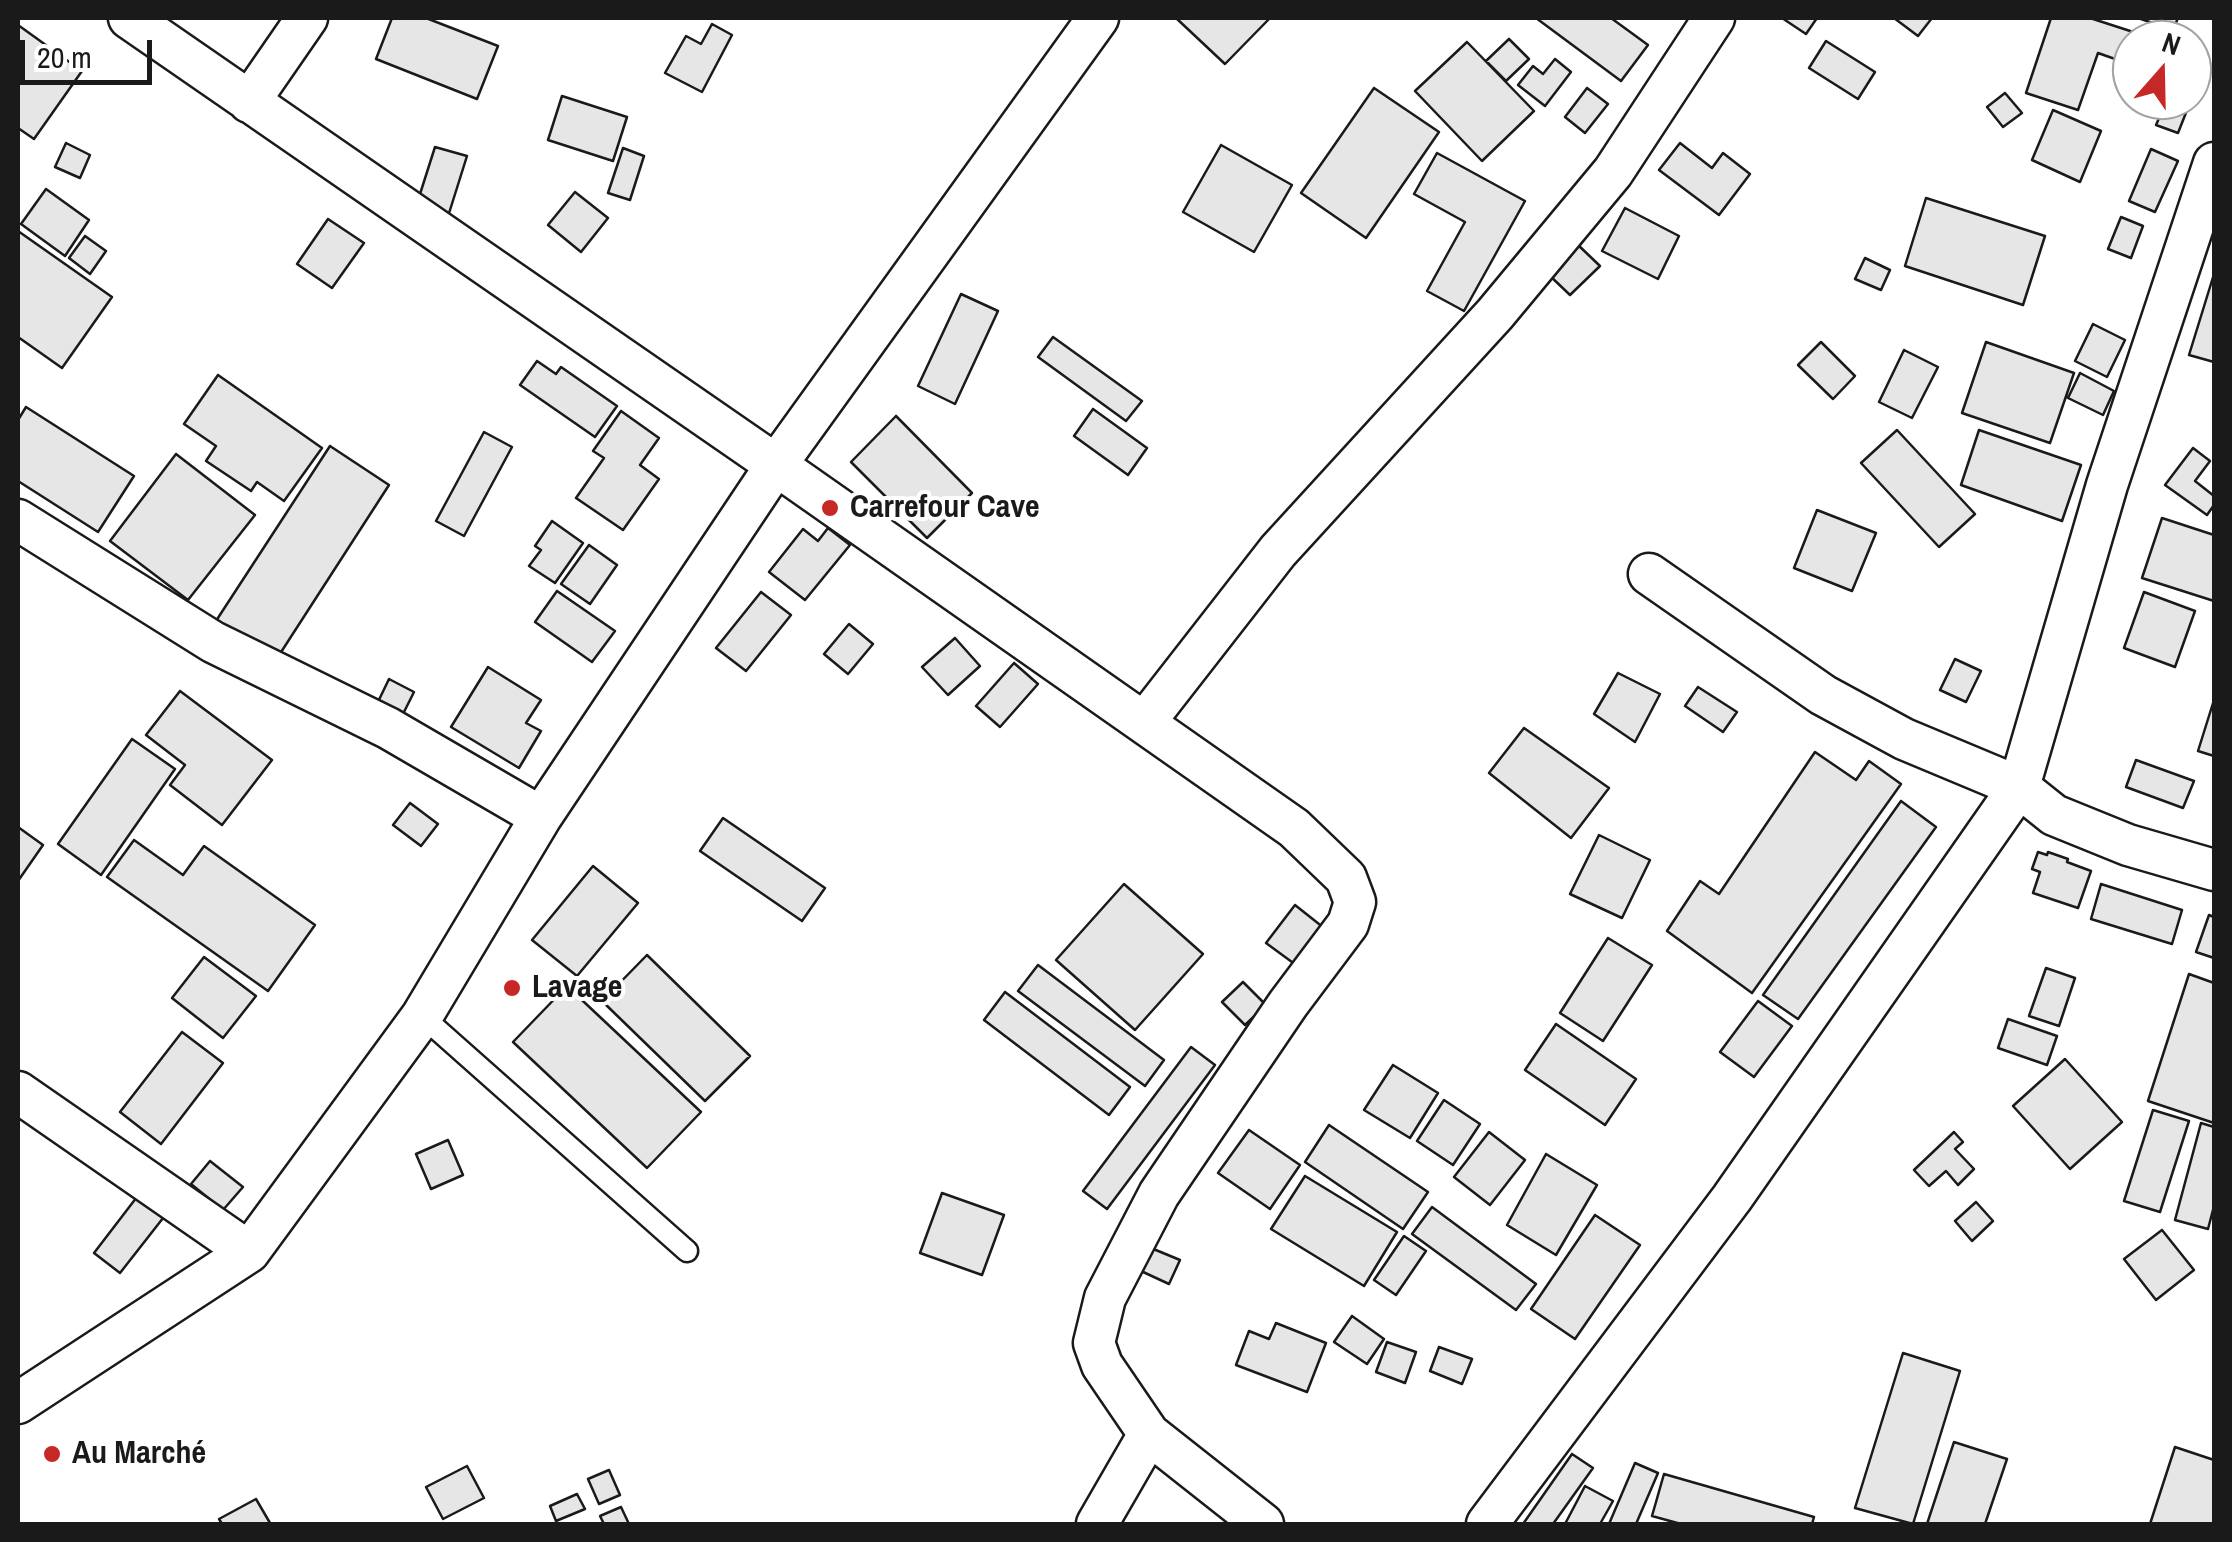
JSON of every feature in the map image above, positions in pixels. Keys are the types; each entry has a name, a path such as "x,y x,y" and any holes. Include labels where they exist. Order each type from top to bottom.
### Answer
{"street":[{"path":"130,18 1294,828 1346,878 1355,902 1348,924 1288,1004 1159,1194 1106,1298 1094,1343 1102,1364 1149,1434 1264,1524"},
{"path":"250,102 307,18"},
{"path":"18,1403 249,1252 422,1016 541,817 776,466 1098,18"},
{"path":"1144,723 1278,551 1494,314 1613,172 1714,18"},
{"path":"1487,1524 1732,1198 2019,787 2107,484 2214,163"},
{"path":"18,520 213,642 388,728 541,817"},
{"path":"1650,574 1823,695 1904,739 2019,787 2054,816 2128,845 2214,870"},
{"path":"18,1092 249,1252"},
{"path":"1097,1524 1149,1434"}],"lane":[{"path":"422,1016 687,1251"}],"building":[{"path":"392,18 426,18 498,46 477,99 376,59"},
{"path":"1176,18 1270,18 1225,64"},
{"path":"1536,18 1611,18 1648,45 1621,81"},
{"path":"1782,18 1817,18 1806,34"},
{"path":"1894,18 1932,18 1918,36"},
{"path":"2051,18 2090,18 2112,25 2112,58 2098,53 2078,110 2026,93"},
{"path":"2138,18 2178,18 2177,20"},
{"path":"712,24 732,35 702,92 665,73 686,36 701,44"},
{"path":"18,25 82,71 34,139 18,128"},
{"path":"1509,39 1529,59 1506,81 1486,61"},
{"path":"1826,41 1875,72 1858,99 1809,68"},
{"path":"1467,42 1534,111 1482,161 1415,91"},
{"path":"1555,59 1571,72 1545,106 1518,85 1533,66 1543,74"},
{"path":"1374,88 1439,132 1366,238 1301,193"},
{"path":"1587,88 1608,104 1585,133 1565,117"},
{"path":"2005,93 2022,113 2003,127 1987,107"},
{"path":"562,96 627,117 613,161 548,140"},
{"path":"2053,110 2101,131 2080,182 2032,160"},
{"path":"2158,120 2183,120 2178,133 2156,125"},
{"path":"66,143 90,155 80,178 55,167"},
{"path":"1680,143 1712,168 1723,153 1750,174 1719,215 1659,170"},
{"path":"1221,145 1292,185 1254,252 1183,212"},
{"path":"435,147 467,156 445,226 413,216"},
{"path":"623,148 644,156 630,200 608,193"},
{"path":"2151,149 2178,161 2155,212 2129,201"},
{"path":"1437,153 1525,201 1464,311 1427,291 1465,222 1414,194"},
{"path":"46,189 89,220 65,256 21,224"},
{"path":"575,192 608,218 581,252 548,225"},
{"path":"1926,198 2045,236 2023,305 1905,266"},
{"path":"1625,208 1679,236 1658,279 1602,251"},
{"path":"2121,217 2143,226 2131,258 2108,249"},
{"path":"328,219 364,243 332,288 297,264"},
{"path":"18,231 112,297 62,368 18,337"},
{"path":"85,236 106,251 90,274 69,258"},
{"path":"1576,243 1600,266 1570,295 1547,273"},
{"path":"1865,258 1890,270 1881,290 1855,279"},
{"path":"2214,274 2214,362 2189,355"},
{"path":"961,294 998,311 955,404 918,386"},
{"path":"2093,324 2125,340 2107,377 2075,361"},
{"path":"1053,337 1142,401 1126,421 1038,357"},
{"path":"1821,342 1855,376 1833,399 1798,365"},
{"path":"1986,342 2074,373 2050,443 1962,413"},
{"path":"1904,350 1938,367 1912,418 1879,402"},
{"path":"537,361 556,374 561,367 617,406 595,437 520,385"},
{"path":"2080,373 2114,391 2103,415 2068,398"},
{"path":"218,375 322,448 284,501 257,482 251,491 206,461 216,446 184,424"},
{"path":"26,407 134,476 98,532 18,481 18,420"},
{"path":"1093,409 1147,448 1128,475 1074,436"},
{"path":"621,411 659,438 640,465 659,479 623,530 576,498 604,458 593,451"},
{"path":"896,416 972,493 927,538 851,462"},
{"path":"1897,430 1975,514 1939,547 1861,463"},
{"path":"1979,430 2081,465 2062,521 1961,485"},
{"path":"484,432 512,447 464,536 436,521"},
{"path":"330,446 389,485 274,663 214,624"},
{"path":"2193,448 2210,461 2195,481 2214,496 2214,505 2207,515 2165,485"},
{"path":"176,454 255,515 188,600 110,541"},
{"path":"1817,510 1876,533 1852,591 1794,568"},
{"path":"2162,518 2214,535 2214,601 2142,578"},
{"path":"552,521 583,543 555,583 529,566 541,550 535,546"},
{"path":"828,528 850,545 805,600 769,572 803,529 818,541"},
{"path":"589,545 617,565 590,604 561,584"},
{"path":"557,591 615,631 592,662 535,622"},
{"path":"761,592 791,615 746,671 716,648"},
{"path":"2144,592 2195,611 2175,667 2124,648"},
{"path":"849,624 873,644 848,674 824,654"},
{"path":"955,638 980,666 948,695 922,667"},
{"path":"1955,659 1981,671 1966,702 1940,690"},
{"path":"1014,663 1038,684 1000,727 976,706"},
{"path":"488,667 541,700 526,723 541,731 519,768 451,727"},
{"path":"1618,673 1660,694 1635,742 1594,714"},
{"path":"389,679 414,692 401,718 376,706"},
{"path":"1698,687 1737,712 1723,732 1685,706"},
{"path":"180,691 272,760 222,825 170,785 185,765 146,735"},
{"path":"2214,700 2214,756 2198,751"},
{"path":"1524,728 1609,788 1571,838 1489,773"},
{"path":"132,739 175,769 101,875 58,844"},
{"path":"1815,752 1856,780 1869,761 1901,784 1752,993 1667,931 1700,881 1719,894"},
{"path":"2136,760 2194,781 2183,808 2126,787"},
{"path":"1901,801 1936,827 1798,1019 1763,995"},
{"path":"410,803 438,824 421,846 393,825"},
{"path":"723,818 825,888 802,921 700,851"},
{"path":"18,827 43,845 18,881"},
{"path":"1599,835 1650,860 1622,918 1570,894"},
{"path":"134,840 183,875 204,846 315,925 268,991 107,877"},
{"path":"2038,852 2068,859 2067,862 2091,871 2078,908 2033,893 2040,872 2032,869"},
{"path":"593,866 638,903 577,976 532,940"},
{"path":"1124,884 1203,954 1135,1030 1056,960"},
{"path":"2101,884 2182,910 2172,944 2091,919"},
{"path":"1295,905 1324,928 1296,965 1266,943"},
{"path":"2209,915 2214,917 2214,958 2196,952"},
{"path":"1608,938 1652,965 1603,1041 1560,1013"},
{"path":"647,955 750,1056 705,1101 602,1001"},
{"path":"204,957 256,996 223,1038 172,998"},
{"path":"1038,965 1164,1060 1145,1086 1018,991"},
{"path":"2046,968 2075,978 2059,1026 2029,1016"},
{"path":"2189,974 2214,983 2214,1123 2148,1101"},
{"path":"1243,982 1266,1005 1245,1025 1222,1002"},
{"path":"567,986 701,1112 647,1168 513,1042"},
{"path":"1005,992 1130,1087 1109,1115 984,1020"},
{"path":"1758,1001 1792,1026 1754,1077 1720,1052"},
{"path":"2008,1019 2057,1036 2047,1065 1998,1048"},
{"path":"1556,1024 1636,1079 1605,1125 1525,1070"},
{"path":"182,1032 223,1063 161,1144 120,1112"},
{"path":"1191,1047 1215,1065 1107,1209 1083,1191"},
{"path":"2065,1059 2122,1122 2070,1169 2013,1106"},
{"path":"1393,1065 1438,1093 1410,1138 1364,1110"},
{"path":"1444,1100 1480,1124 1453,1165 1417,1141"},
{"path":"2153,1110 2189,1121 2160,1212 2124,1201"},
{"path":"2201,1123 2214,1127 2214,1206 2208,1229 2175,1220"},
{"path":"1329,1125 1428,1192 1403,1229 1305,1162"},
{"path":"1249,1130 1300,1165 1270,1209 1218,1173"},
{"path":"1489,1132 1525,1160 1490,1205 1454,1177"},
{"path":"1954,1132 1963,1142 1955,1149 1974,1169 1958,1185 1946,1171 1929,1186 1914,1170"},
{"path":"448,1140 463,1175 431,1189 416,1154"},
{"path":"1546,1154 1597,1185 1556,1255 1507,1225"},
{"path":"210,1161 243,1187 223,1210 191,1184"},
{"path":"1305,1176 1397,1232 1364,1286 1271,1229"},
{"path":"140,1193 167,1213 120,1273 94,1253"},
{"path":"942,1193 1004,1215 982,1275 920,1253"},
{"path":"1976,1202 1993,1221 1972,1241 1955,1221"},
{"path":"1432,1207 1536,1284 1516,1310 1412,1234"},
{"path":"1595,1215 1640,1245 1575,1339 1531,1309"},
{"path":"2162,1230 2194,1270 2156,1300 2124,1259"},
{"path":"1404,1236 1426,1251 1396,1295 1374,1280"},
{"path":"1151,1248 1180,1260 1169,1284 1141,1271"},
{"path":"1352,1316 1384,1339 1367,1364 1334,1342"},
{"path":"1276,1323 1326,1343 1307,1392 1236,1365 1249,1331 1269,1339"},
{"path":"1387,1342 1416,1352 1405,1383 1376,1372"},
{"path":"1439,1347 1472,1359 1462,1384 1430,1371"},
{"path":"1903,1353 1960,1371 1913,1524 1855,1508"},
{"path":"1954,1442 2007,1459 1985,1524 1927,1524"},
{"path":"2175,1447 2214,1460 2214,1524 2150,1524"},
{"path":"1572,1454 1593,1468 1553,1524 1523,1524"},
{"path":"1635,1463 1658,1473 1636,1524 1609,1524"},
{"path":"467,1466 484,1498 443,1519 426,1487"},
{"path":"609,1470 620,1495 599,1504 588,1479"},
{"path":"1664,1474 1814,1517 1812,1524 1681,1524 1652,1516"},
{"path":"1585,1486 1613,1501 1600,1524 1565,1524"},
{"path":"577,1494 585,1509 556,1521 550,1506"},
{"path":"256,1499 270,1523 222,1524 219,1519"},
{"path":"621,1507 629,1524 604,1524 600,1516"}],"place":[{"name":"Carrefour Cave","path":"830,508"},
{"name":"Lavage","path":"512,988"},
{"name":"Au Marché","path":"52,1454"}]}
